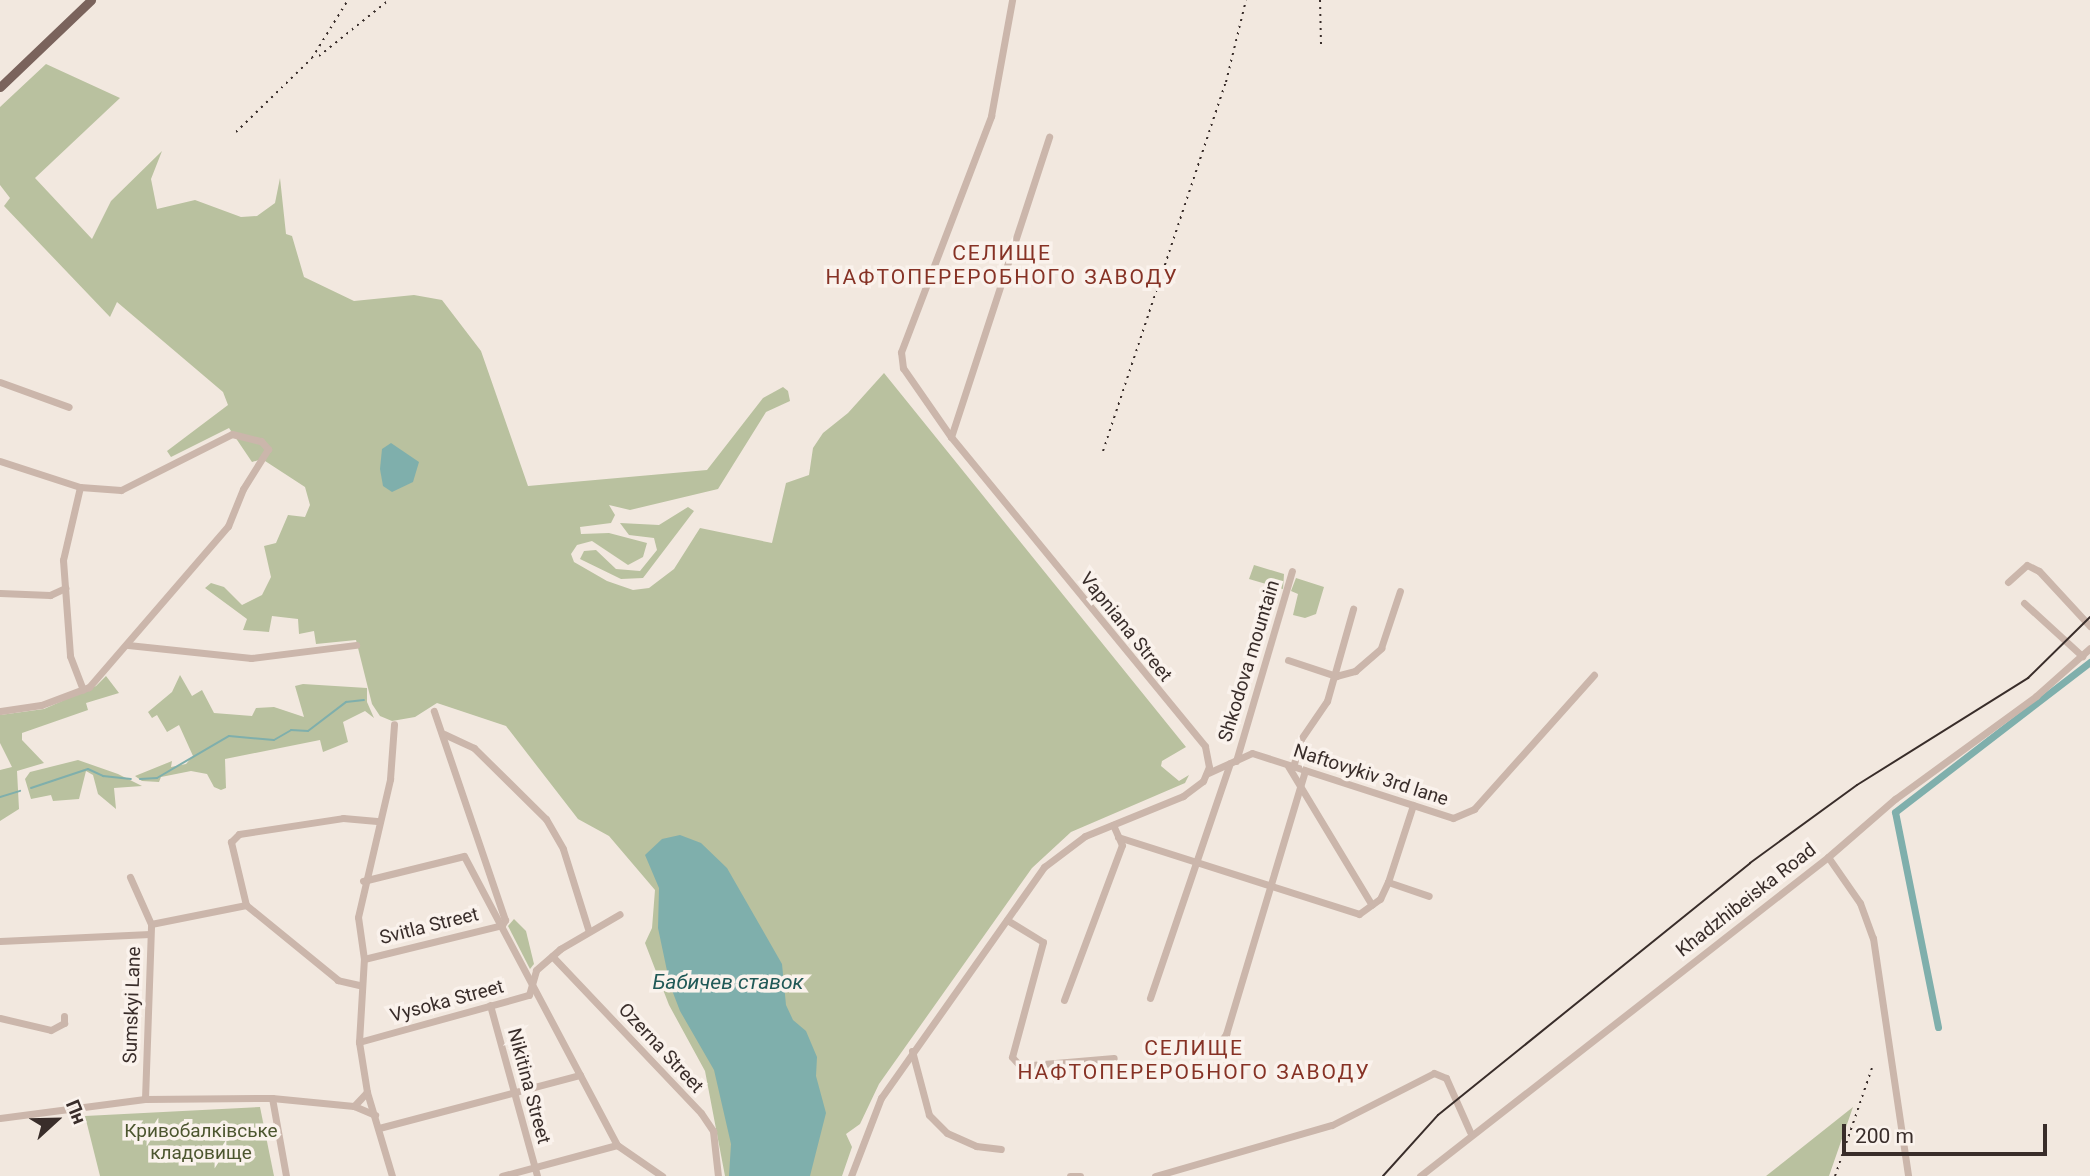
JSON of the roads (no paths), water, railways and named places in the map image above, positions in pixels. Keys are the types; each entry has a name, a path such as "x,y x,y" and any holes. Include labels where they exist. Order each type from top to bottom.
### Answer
{"main road":[{"path":"0,87 91,0"}],"street":[{"name":"Vapniana Street","path":"1012,0 1000,86 987,130 901,352 907,375 951,437 1205,746 1208,773"},
{"path":"951,437 1049,137"},
{"path":"0,382 69,407"},
{"path":"0,461 79,486 121,489 232,433 261,441 268,449 243,489 228,526 128,645 83,690 41,705 0,711"},
{"path":"79,486 63,560 70,656 83,690"},
{"path":"2008,582 2027,565 2039,571 2090,626"},
{"name":"Shkodova mountain","path":"1150,998 1233,762 1292,571"},
{"path":"0,593 50,595 65,588"},
{"path":"1288,660 1336,676 1346,676 1373,660 1400,591"},
{"path":"2024,603 2082,656"},
{"path":"1353,610 1327,701 1301,739 1290,766 1301,792 1372,905"},
{"path":"128,645 251,658 356,645"},
{"name":"Khadzhibeiska Road","path":"1420,1176 1471,1132 1828,858 1895,799 2036,696 2090,648"},
{"name":"Naftovykiv 3rd lane","path":"1208,773 1252,753 1453,818 1474,809 1594,675"},
{"path":"434,711 504,911 502,925"},
{"path":"392,1176 367,1092 359,1042 359,985 364,959 358,917 363,881 390,779 394,724"},
{"path":"444,734 474,748 546,820 564,849 588,929"},
{"path":"1188,1049 1221,1041 1226,1034 1301,792 1305,771"},
{"path":"851,1176 881,1098 1044,867 1084,836 1183,796 1208,773"},
{"path":"1118,837 1359,914 1372,905 1388,882 1413,805"},
{"path":"359,985 338,980 246,905 233,837 343,818 377,821"},
{"path":"1064,1000 1122,845 1113,825"},
{"path":"363,881 464,856 617,1145 662,1176"},
{"path":"1828,858 1860,903 1873,938 1908,1176"},
{"path":"130,877 151,924"},
{"path":"1388,882 1429,896"},
{"name":"Sumskyi Lane","path":"145,1099 151,924 246,905"},
{"path":"533,982 536,970 552,956 588,929 620,914"},
{"path":"1007,920 1042,942 1012,1057 1020,1066 1114,1058"},
{"name":"Svitla Street","path":"364,959 502,925"},
{"path":"0,941 150,934"},
{"name":"Ozerna Street","path":"552,956 701,1113 713,1131 718,1176"},
{"name":"Vysoka Street","path":"359,1042 529,995 533,982"},
{"name":"Nikitina Street","path":"491,1005 536,1172"},
{"path":"0,1018 51,1030 64,1023 64,1016"},
{"path":"912,1051 929,1115 938,1125 976,1146 1001,1149"},
{"path":"1155,1176 1332,1125 1434,1073 1446,1078 1471,1132"},
{"path":"379,1128 580,1075"},
{"path":"354,1106 367,1092"},
{"path":"272,1098 286,1176"},
{"path":"0,1118 145,1099 272,1098 354,1106 375,1115"},
{"path":"502,1176 536,1172 617,1145"},
{"path":"1070,1176 1080,1176"}],"water":[{"path":"391,443 419,462 413,482 392,492 383,486 380,469 382,449"},
{"name":"Бабичев ставок","path":"680,835 701,843 727,868 782,964 786,1005 793,1020 806,1031 817,1057 816,1076 826,1113 810,1176 729,1176 731,1144 714,1070 680,1011 670,985 658,928 659,888 645,855 662,839"}],"waterway":[{"path":"1938,1027 1895,812 2090,662"},
{"path":"140,779 157,778 229,736 274,740 291,730 308,731 346,702 364,700"},
{"path":"31,788 88,769 103,776 131,779"},
{"path":"0,797 20,791"}],"tram line":[{"path":"1383,1176 1438,1115 1750,863 1857,785 2028,678 2090,617"}],"railway":[{"path":"236,132 312,58 348,0"},
{"path":"319,56 389,0"},
{"path":"1103,451 1226,82 1246,0"},
{"path":"1320,0 1321,45"},
{"path":"1835,1176 1872,1068"}],"district":[{"name":"СЕЛИЩЕ НАФТОПЕРЕРОБНОГО ЗАВОДУ","path":"1002,265"},
{"name":"СЕЛИЩЕ НАФТОПЕРЕРОБНОГО ЗАВОДУ","path":"1194,1060"}],"park label":[{"name":"Кривобалківське кладовище","path":"201,1142"}]}
